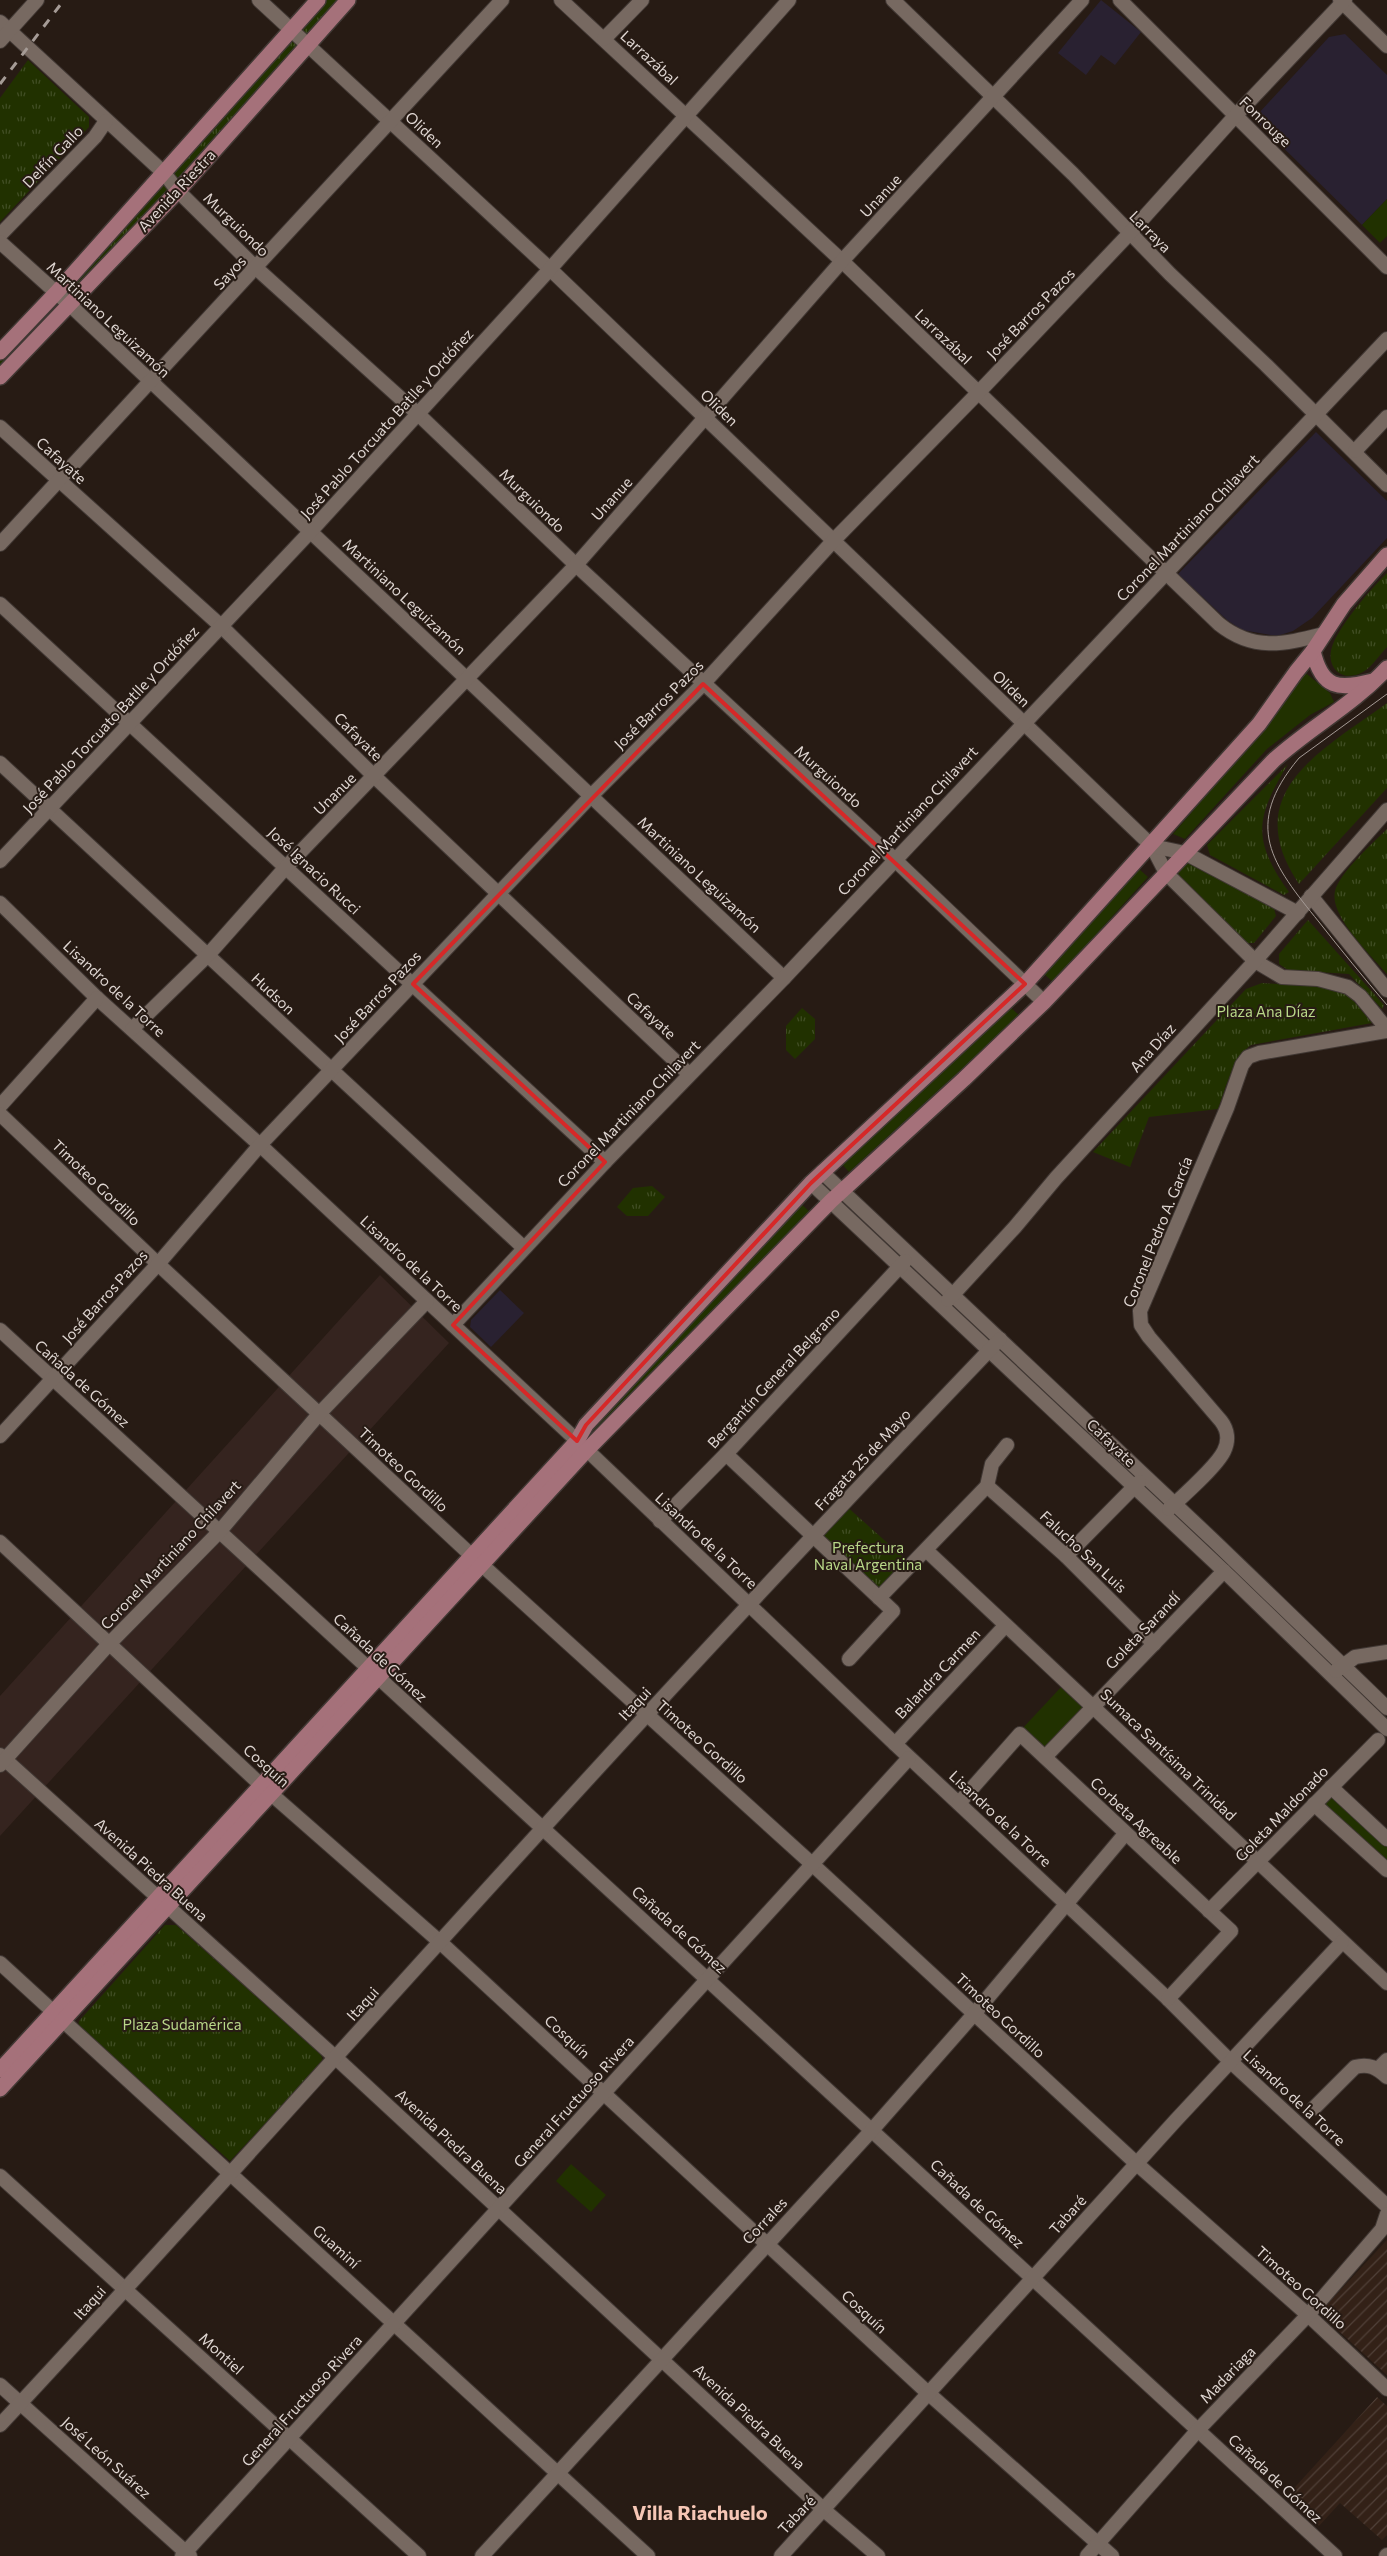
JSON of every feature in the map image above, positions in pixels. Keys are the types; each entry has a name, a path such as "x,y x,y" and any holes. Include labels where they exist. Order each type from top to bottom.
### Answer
{"main road":[{"name":"Avenida Riestra","path":"0,352 56,293 318,0"},
{"name":"Avenida Riestra","path":"0,378 178,191 348,0"},
{"path":"582,1446 586,1424 811,1183 1025,984 1152,846 1259,724 1313,651 1344,604 1387,555"},
{"path":"1313,651 1319,671 1329,682 1345,686 1381,679"},
{"path":"267,1790 367,1668 477,1560 582,1446 836,1196 910,1130 1044,1002 1282,752 1381,679 1387,668"},
{"path":"0,2070 56,2016 267,1790 378,1679 477,1560"},
{"path":"0,2089 56,2016"}],"street":[{"path":"0,41 5,26 37,0"},
{"name":"Oliden","path":"259,0 550,269 1152,846"},
{"name":"Sayos","path":"0,544 502,0"},
{"name":"Larrazábal","path":"561,0 842,261 1219,624 1245,640 1256,643 1278,643 1324,634"},
{"path":"604,39 642,0"},
{"name":"José Pablo Torcuato Batlle y Ordóñez","path":"0,861 310,532 550,269 789,0"},
{"name":"Larraya","path":"893,0 1073,174 1129,234 1386,482"},
{"name":"Unanue","path":"132,1029 208,955 286,867 375,777 576,565 842,261 1082,0"},
{"name":"Fonrouge","path":"1120,0 1387,267"},
{"path":"1343,1 1387,46"},
{"name":"José Barros Pazos","path":"0,1436 158,1264 260,1145 591,796 704,684 834,540 978,393 1129,234 1236,115 1343,1"},
{"name":"Murguiondo","path":"5,26 164,173 178,191 256,268 418,414 576,565 894,859 1044,1002"},
{"name":"Delfín Gallo","path":"0,235 95,137 106,121"},
{"name":"Martiniano Leguizamón","path":"0,242 70,305 784,978"},
{"name":"Coronel Martiniano Chilavert","path":"453,1325 605,1162 784,978 1023,722 1167,574 1387,339"},
{"path":"1354,451 1387,417"},
{"name":"Cafayate","path":"0,427 221,626 375,777 689,1074"},
{"name":"José Ignacio Rucci","path":"0,604 605,1162"},
{"name":"Hudson","path":"0,763 524,1248"},
{"name":"Ana Díaz","path":"942,1307 1015,1227 1058,1175 1298,913 1387,810"},
{"path":"1152,846 1185,853 1298,913"},
{"path":"1152,846 1166,873 1255,960 1282,977 1325,980 1348,987 1360,996 1386,1023"},
{"path":"1312,896 1387,990"},
{"name":"Lisandro de la Torre","path":"0,903 97,998 260,1145 453,1325 749,1604 909,1758 1168,1998 1230,2061 1387,2206"},
{"path":"0,1106 97,998"},
{"name":"Coronel Pedro A. García","path":"1163,1514 1221,1456 1227,1443 1227,1432 1221,1421 1149,1337 1141,1325 1140,1311 1227,1108 1242,1065 1248,1057 1259,1053 1386,1023"},
{"name":"Timoteo Gordillo","path":"0,1114 158,1264 477,1560 812,1864 1137,2164 1308,2315 1387,2389"},
{"name":"Cafayate","path":"822,1172 836,1196 900,1266 1224,1571 1387,1728"},
{"name":"Cafayate","path":"811,1183 836,1196 910,1256 953,1295 1387,1708"},
{"name":"Bergantín General Belgrano","path":"660,1521 726,1454 910,1256"},
{"name":"Coronel Martiniano Chilavert","path":"2,1760 108,1644 220,1531 319,1414 427,1301"},
{"name":"Cañada de Gómez","path":"0,1330 220,1531 378,1679 709,1979 1335,2556"},
{"name":"Fragata 25 de Mayo","path":"749,1604 1000,1339"},
{"path":"879,1598 987,1486 992,1464 1007,1445"},
{"path":"726,1454 892,1611 849,1659"},
{"path":"1066,1556 1145,1476"},
{"name":"Falucho San Luis","path":"987,1486 1066,1556 1154,1644"},
{"name":"Cosquín","path":"0,1542 267,1790 440,1942 928,2393 1112,2556"},
{"name":"Sumaca Santísima Trinidad","path":"926,1551 1387,1983"},
{"name":"Goleta Sarandí","path":"1044,1757 1224,1571"},
{"name":"Itaqui","path":"0,2425 749,1604"},
{"name":"Balandra Carmen","path":"895,1744 1005,1626"},
{"path":"1331,1676 1342,1665 1355,1658 1387,1652"},
{"name":"Corbeta Agreable","path":"958,1803 1020,1734 1231,1931 1168,1998"},
{"name":"Goleta Maldonado","path":"1209,1911 1378,1740"},
{"name":"General Fructuoso Rivera","path":"186,2555 289,2438 909,1758"},
{"name":"Avenida Piedra Buena","path":"2,1760 336,2058 824,2510 878,2556"},
{"path":"1331,1787 1387,1839"},
{"path":"1314,1804 1387,1870"},
{"name":"Corrales","path":"482,2556 872,2130 974,2014 1125,1834"},
{"name":"Tabaré","path":"781,2556 1230,2061 1342,1942"},
{"name":"Guaminí","path":"0,1963 648,2556"},
{"path":"1314,2108 1355,2067 1362,2065 1384,2069"},
{"name":"Montiel","path":"0,2176 419,2556"},
{"name":"Madariaga","path":"1087,2556 1198,2430 1308,2315 1382,2229 1387,2214"},
{"name":"José León Suárez","path":"0,2385 186,2555"}],"highlighted area":[{"path":"703,684 1025,984 811,1183 586,1425 577,1441 453,1325 605,1162 413,984"}],"shaded area":[{"path":"1101,0 1141,32 1115,65 1101,55 1086,75 1058,53"},
{"path":"1345,34 1387,75 1387,199 1362,225 1259,124 1258,114 1329,37"},
{"path":"1316,432 1387,501 1387,538 1312,618 1293,631 1277,636 1242,630 1227,620 1178,574"},
{"path":"380,1275 449,1343 0,1836 0,1696"},
{"path":"500,1290 524,1313 491,1347 470,1327 471,1320"},
{"path":"1387,2240 1387,2375 1319,2313"},
{"path":"1377,2397 1387,2406 1387,2535 1382,2540 1340,2503 1319,2526 1286,2497"}],"green space":[{"path":"318,0 348,0 0,377 0,352"},
{"path":"28,60 89,117 89,127 0,222 0,98"},
{"path":"1387,199 1387,236 1380,243 1362,225"},
{"path":"1387,573 1387,647 1373,664 1363,672 1348,676 1341,674 1336,671 1331,659 1333,644 1337,635 1365,597"},
{"path":"1307,674 1330,693 1334,702 1310,715 1267,749 1185,839 1173,834 1263,729 1300,676"},
{"path":"1387,703 1387,788 1299,884 1282,852 1278,824 1283,799 1296,777 1315,757"},
{"path":"1288,764 1269,799 1262,828 1268,857 1289,892 1284,895 1210,855 1207,845"},
{"path":"1387,829 1387,974 1345,924 1338,912 1335,891 1343,875"},
{"path":"1189,860 1273,905 1276,916 1254,943 1244,943 1176,879 1176,872"},
{"path":"1139,869 1148,877 1053,982 1043,973"},
{"path":"1308,920 1384,1005 1382,1009 1349,974 1288,970 1279,964 1279,954"},
{"name":"Plaza Ana Díaz","path":"1262,983 1337,988 1347,993 1372,1023 1251,1045 1244,1051 1234,1066 1218,1109 1149,1117 1130,1167 1093,1152 1246,989"},
{"path":"1009,1006 1020,1016 849,1172 840,1162"},
{"path":"802,1008 815,1019 815,1039 795,1059 786,1050 786,1026"},
{"path":"652,1186 665,1197 648,1216 627,1216 617,1207 633,1188"},
{"path":"799,1202 810,1212 597,1433 590,1427"},
{"name":"Prefectura Naval Argentina","path":"844,1504 912,1565 879,1598 813,1537"},
{"path":"1063,1685 1086,1705 1045,1749 1021,1730"},
{"path":"1330,1797 1335,1798 1387,1843 1387,1864 1326,1808 1325,1803"},
{"name":"Plaza Sudamérica","path":"165,1925 176,1925 321,2054 323,2062 230,2161 78,2026 79,2021"},
{"path":"571,2164 606,2195 591,2212 556,2181"}],"tram line":[{"path":"1387,694 1299,758 1282,782 1271,804 1268,824 1270,844 1277,863 1288,881 1302,901 1387,1005"}],"railway":[{"path":"0,84 64,0"}],"district":[{"name":"Villa Riachuelo","path":"700,2513"}]}
